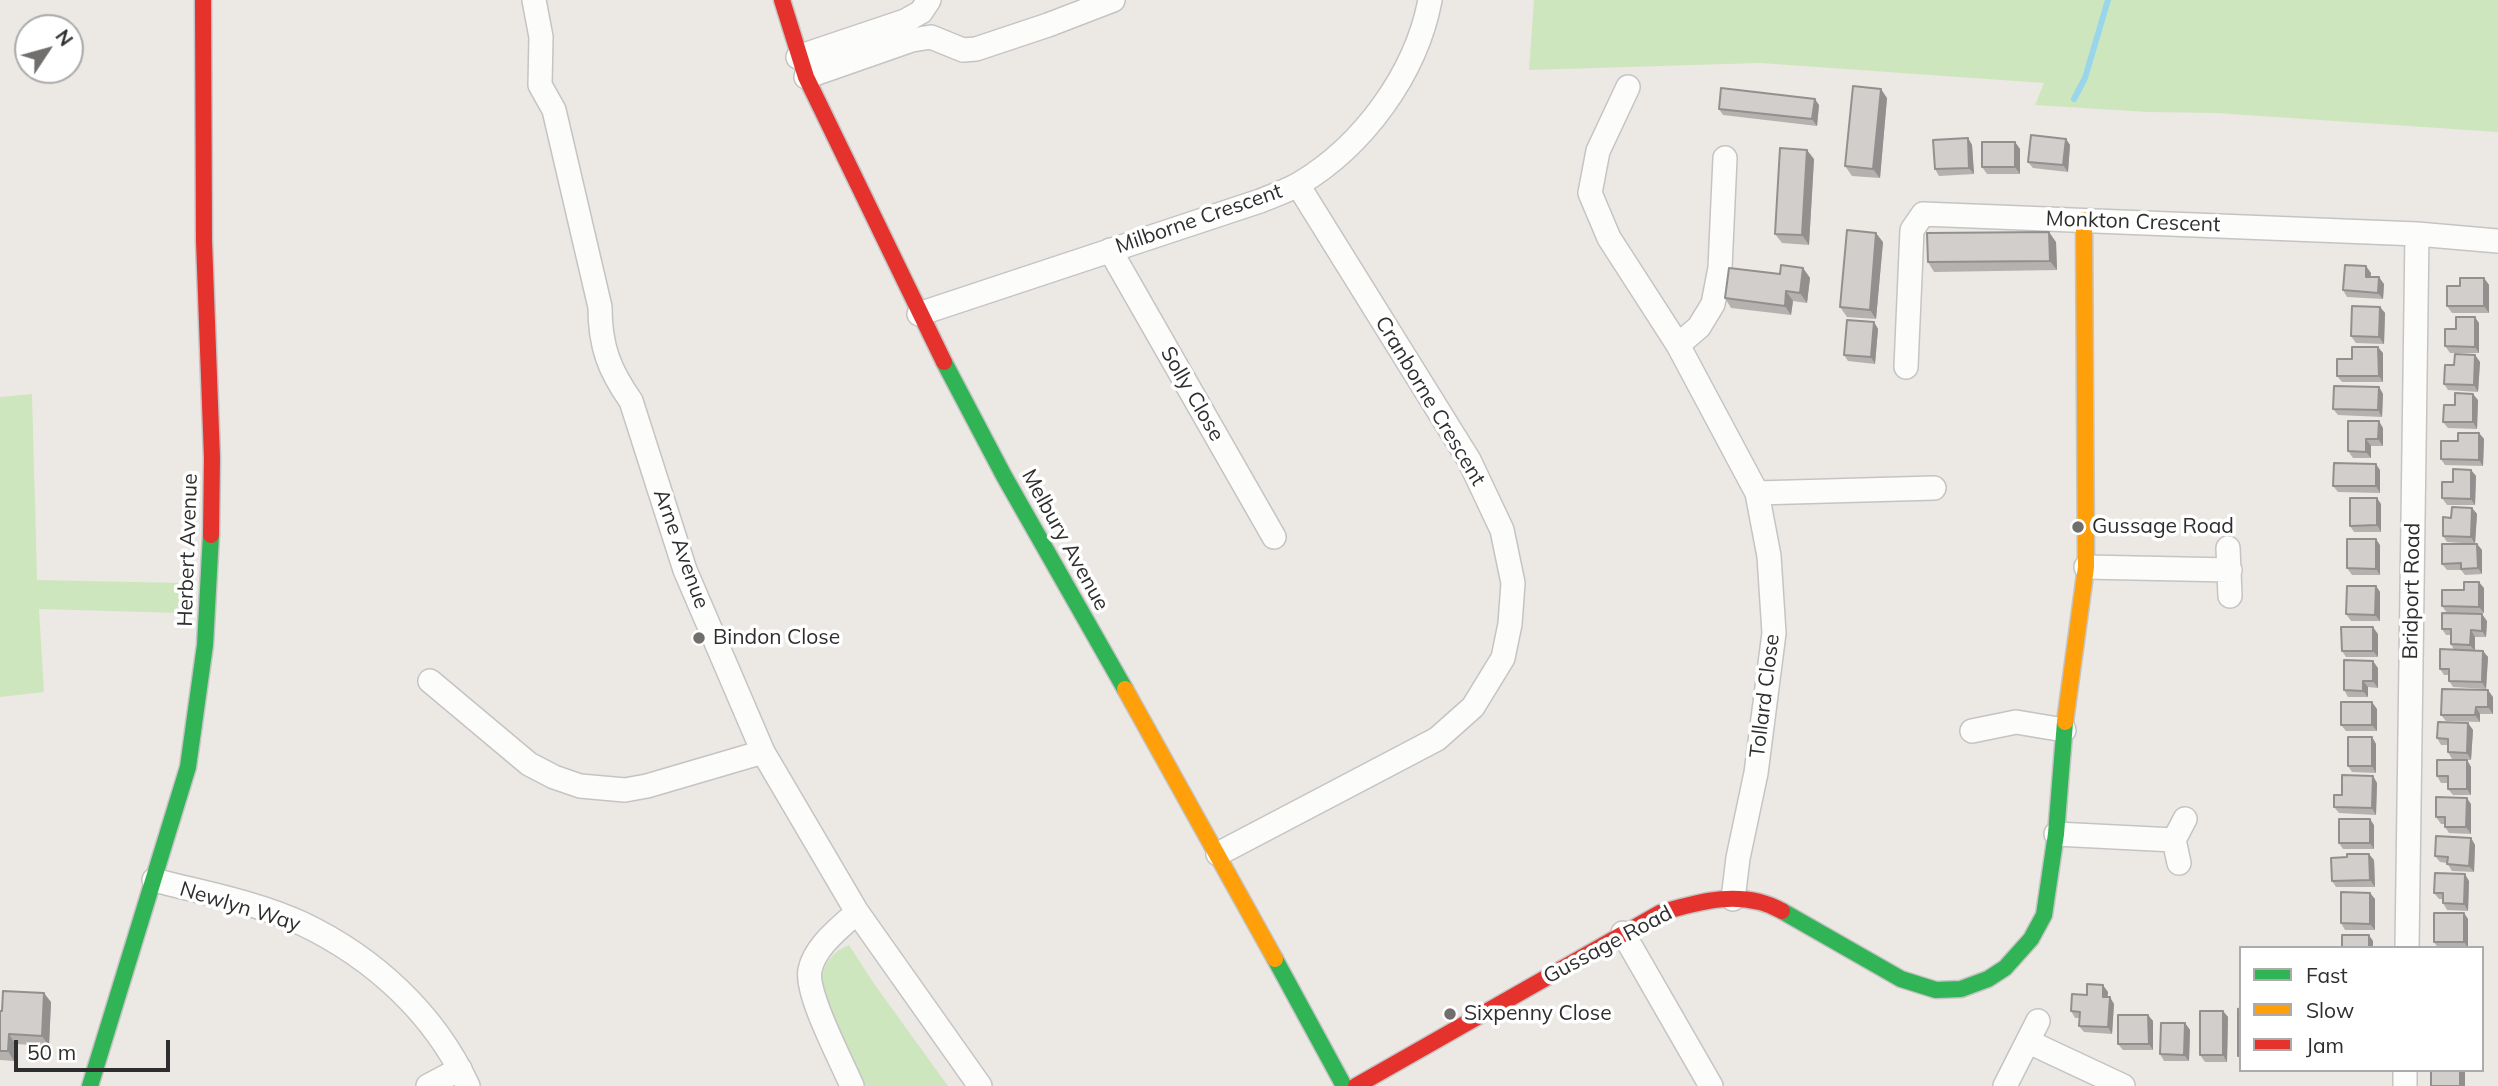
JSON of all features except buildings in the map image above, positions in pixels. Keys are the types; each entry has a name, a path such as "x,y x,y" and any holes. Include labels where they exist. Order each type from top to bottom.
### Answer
{"street":[{"name":"Herbert Avenue","path":"90,1086 188,767 197,711 208,600 212,458 204,241 203,0"},
{"name":"Arne Avenue","path":"534,0 541,37 540,85 554,110 600,307 600,333 614,377 631,401 685,570 763,752 857,912 980,1086"},
{"name":"Melbury Avenue","path":"782,0 802,67 919,314 1004,476 1218,854 1344,1086"},
{"path":"802,67 931,37 963,50 976,49 1113,0"},
{"name":"Milborne Crescent","path":"919,314 1259,201 1298,185 1335,158 1368,125 1390,95 1415,49 1430,0"},
{"path":"802,67 905,21 925,6"},
{"name":"Tollard Close","path":"1628,87 1598,151 1590,193 1609,239 1678,345 1757,493 1769,556 1774,634 1756,773 1738,858 1733,898"},
{"path":"1678,345 1699,327 1713,304 1720,268 1725,158"},
{"name":"Cranborne Crescent","path":"1218,854 1437,739 1473,707 1503,658 1510,624 1513,583 1502,530 1469,460 1298,185"},
{"name":"Monkton Crescent","path":"1906,367 1912,230 1923,214 2417,234 2498,242"},
{"name":"Gussage Road","path":"1356,1086 1623,933 1674,908 1704,900 1733,898 1773,906 1901,979 1936,990 1961,989 1982,983 2005,968 2019,954 2039,928 2044,915 2056,834 2064,730 2086,567 2084,220"},
{"name":"Bridport Road","path":"2407,946 2417,234"},
{"name":"Solly Close","path":"1110,250 1275,537"},
{"path":"1757,493 1934,488"},
{"path":"2086,567 2229,559 2230,596"},
{"path":"430,681 529,764 580,786 625,790 647,786 763,752"},
{"path":"1972,731 2016,722 2064,730"},
{"path":"2056,834 2177,851 2185,819"},
{"name":"Newlyn Way","path":"154,880 255,907 301,923 349,949 391,981 428,1022 464,1077"},
{"path":"852,1086 818,1007 810,984 810,971 821,948 857,912"},
{"path":"1623,933 1711,1086"},
{"path":"2007,1082 2033,1031 2123,1086"},
{"path":"428,1086 464,1077"}],"green space":[{"path":"1534,0 2498,0 2498,132 2216,113 2035,105 2044,83 1760,63 1529,70"},
{"path":"32,394 37,580 184,583 181,613 39,609 44,692 0,697 0,397"},
{"path":"849,945 948,1086 862,1086 821,993 826,964 835,953"}],"waterway":[{"path":"2074,99 2085,78 2108,0"}],"traffic: fast":[{"path":"944,362 1004,476 1125,689"},
{"path":"90,1086 188,767 205,645 211,535"},
{"path":"1782,911 1901,979 1936,990 1961,989 1988,979 2005,968 2031,939 2044,915 2056,834 2065,722"},
{"path":"1275,959 1344,1086"}],"traffic: slow":[{"path":"2065,722 2086,567 2084,220"},
{"path":"1125,689 1275,959"}],"traffic: jam":[{"path":"203,0 204,241 212,458 211,535"},
{"path":"782,0 806,77 944,362"},
{"path":"1356,1086 1660,913 1721,899 1752,900 1782,911"}],"place":[{"name":"Gussage Road","path":"2078,527"},
{"name":"Bindon Close","path":"699,638"},
{"name":"Sixpenny Close","path":"1450,1014"}]}
